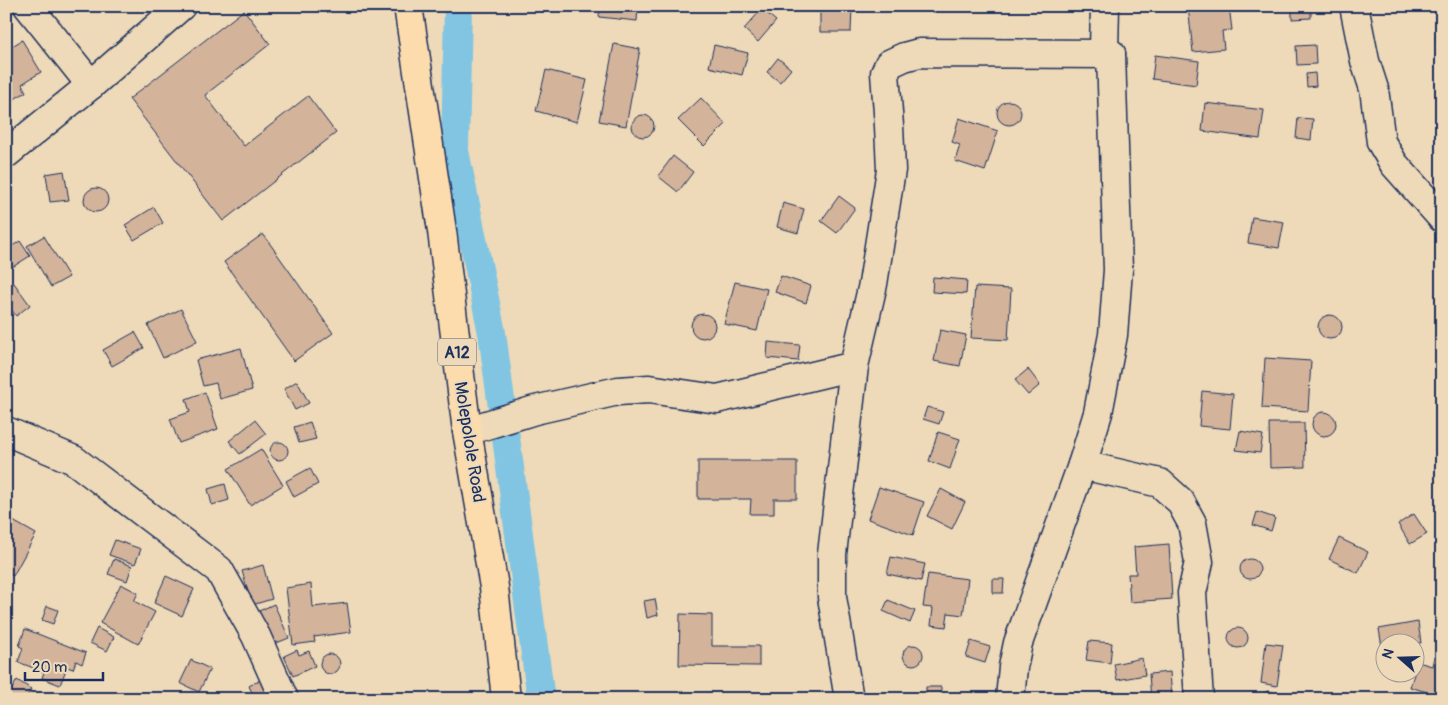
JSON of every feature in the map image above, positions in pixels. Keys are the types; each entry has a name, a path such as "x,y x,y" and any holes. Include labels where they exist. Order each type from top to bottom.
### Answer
{"main road":[{"name":"Molepolole Road","path":"408,6 442,231 467,431 494,587 506,699"}],"street":[{"path":"28,6 91,85"},
{"path":"6,154 91,85 181,6"},
{"path":"1105,6 1104,50 1111,54"},
{"path":"1354,6 1365,61 1374,89 1381,142 1394,164 1442,218"},
{"path":"849,699 832,597 832,554 854,366 873,284 891,170 885,73 889,64 919,53 1111,54"},
{"path":"1010,699 1013,667 1018,643 1082,465 1098,413 1113,335 1118,270 1111,54"},
{"path":"467,431 536,410 618,391 649,389 717,399 854,366"},
{"path":"6,431 74,460 218,570 256,636 284,699"},
{"path":"1082,465 1160,484 1180,501 1192,523 1198,562 1192,593 1199,699"}],"building":[{"path":"600,6 638,6 637,21 599,17"},
{"path":"820,6 852,6 851,32 820,32"},
{"path":"1188,6 1229,6 1232,30 1222,31 1224,49 1193,52"},
{"path":"1292,6 1311,6 1311,18 1292,19"},
{"path":"762,9 776,21 758,42 744,29"},
{"path":"244,10 270,44 205,95 244,146 308,96 336,133 223,221 129,99"},
{"path":"1442,28 1442,48 1436,40 1436,35"},
{"path":"22,40 41,72 22,84 26,92 6,104 6,50"},
{"path":"614,44 640,49 626,126 599,121"},
{"path":"714,45 748,53 742,75 709,67"},
{"path":"1315,45 1316,64 1297,65 1296,46"},
{"path":"1155,55 1199,61 1196,85 1152,79"},
{"path":"778,58 791,69 780,82 767,72"},
{"path":"546,70 587,80 577,122 536,111"},
{"path":"1315,73 1316,86 1307,87 1306,74"},
{"path":"701,98 726,124 704,146 678,120"},
{"path":"1009,101 1017,105 1021,113 1017,121 1009,125 1001,121 997,113 1001,105"},
{"path":"1205,103 1264,110 1260,139 1202,131"},
{"path":"643,115 651,118 654,126 651,134 643,137 635,134 632,126 635,118"},
{"path":"959,118 998,131 985,171 955,161 960,145 952,142"},
{"path":"1298,118 1313,119 1311,140 1296,138"},
{"path":"673,156 693,172 678,192 658,176"},
{"path":"64,171 69,200 50,202 46,174"},
{"path":"96,188 104,192 108,200 104,208 96,212 88,208 84,200 88,192"},
{"path":"839,196 855,208 837,233 821,221"},
{"path":"783,203 804,209 798,233 777,227"},
{"path":"154,207 163,223 134,240 125,225"},
{"path":"1252,217 1284,222 1279,248 1248,243"},
{"path":"263,234 333,333 294,361 224,262"},
{"path":"44,236 69,277 51,287 27,246"},
{"path":"20,241 30,256 6,271 6,250"},
{"path":"781,276 811,286 806,303 775,292"},
{"path":"933,277 967,280 966,294 932,292"},
{"path":"735,282 767,289 757,331 724,324"},
{"path":"14,283 30,305 16,316 6,302 6,288"},
{"path":"975,287 1011,289 1008,340 971,338"},
{"path":"181,309 197,341 163,358 148,325"},
{"path":"703,314 711,318 715,326 711,334 703,338 695,334 691,326 695,318"},
{"path":"1330,315 1338,319 1342,327 1338,335 1330,339 1322,335 1318,327 1322,319"},
{"path":"940,330 966,335 960,366 934,361"},
{"path":"135,332 144,348 112,366 103,350"},
{"path":"768,342 800,345 798,361 767,358"},
{"path":"241,348 252,390 220,399 216,383 203,386 196,360"},
{"path":"1265,358 1311,361 1308,411 1262,408"},
{"path":"1028,369 1040,385 1028,395 1015,380"},
{"path":"297,381 309,403 295,410 284,389"},
{"path":"1202,391 1233,394 1230,429 1199,426"},
{"path":"205,392 218,429 179,443 170,419 190,412 186,399"},
{"path":"927,407 943,412 939,424 923,419"},
{"path":"1324,412 1332,416 1336,424 1332,432 1324,436 1316,432 1312,424 1316,416"},
{"path":"255,420 266,434 240,454 229,441"},
{"path":"310,422 316,439 299,443 294,427"},
{"path":"1269,423 1304,423 1305,467 1270,468"},
{"path":"1240,431 1263,435 1260,453 1236,450"},
{"path":"938,432 960,439 950,469 929,461"},
{"path":"279,442 287,447 288,451 283,459 279,460 271,455 270,451 275,443"},
{"path":"261,449 283,485 250,505 228,469"},
{"path":"698,461 797,461 797,499 774,499 774,514 750,514 751,499 698,499"},
{"path":"310,468 318,484 294,497 286,481"},
{"path":"225,484 229,500 212,505 208,489"},
{"path":"879,487 924,502 913,535 868,519"},
{"path":"941,489 965,502 952,529 927,516"},
{"path":"1257,512 1275,518 1271,531 1253,525"},
{"path":"1414,514 1427,534 1410,544 1398,524"},
{"path":"6,517 36,534 13,576 6,572"},
{"path":"1339,538 1368,552 1358,573 1329,559"},
{"path":"115,540 141,549 135,564 109,555"},
{"path":"1169,544 1172,599 1130,602 1128,574 1136,574 1134,547"},
{"path":"891,557 925,564 921,581 887,574"},
{"path":"114,559 132,566 127,581 108,574"},
{"path":"1250,559 1257,562 1260,569 1257,576 1250,579 1243,576 1240,569 1243,562"},
{"path":"263,565 272,599 252,605 242,571"},
{"path":"928,574 968,579 963,615 948,613 946,627 931,625 933,608 923,607"},
{"path":"166,576 194,589 182,616 154,603"},
{"path":"993,579 1004,579 1003,593 993,593"},
{"path":"121,584 138,593 134,601 155,612 138,644 100,623"},
{"path":"311,584 313,607 347,603 351,632 314,637 315,642 293,645 286,588"},
{"path":"655,599 658,615 647,618 644,601"},
{"path":"888,600 915,611 910,623 883,611"},
{"path":"274,604 289,638 274,644 259,611"},
{"path":"47,606 58,610 53,624 42,620"},
{"path":"680,614 712,615 712,646 759,646 759,666 679,665"},
{"path":"1418,622 1419,632 1380,632 1379,629"},
{"path":"97,628 114,637 107,651 90,643"},
{"path":"1238,628 1245,631 1248,638 1245,645 1238,648 1231,645 1228,638 1231,631"},
{"path":"25,629 86,653 82,664 76,661 73,669 67,667 60,685 42,678 44,672 18,662 23,648 19,646"},
{"path":"971,641 990,647 985,663 966,657"},
{"path":"1089,641 1112,643 1110,663 1086,660"},
{"path":"1266,643 1283,645 1277,686 1261,683"},
{"path":"913,645 920,648 923,655 920,662 913,665 906,662 903,655 906,648"},
{"path":"297,650 299,655 309,651 315,666 293,676 284,656"},
{"path":"330,654 337,657 340,664 337,671 330,674 323,671 320,664 323,657"},
{"path":"1434,657 1442,660 1442,699 1425,699 1427,692 1410,687 1412,682 1426,682 1426,664 1432,666"},
{"path":"1142,658 1145,675 1117,680 1114,664"},
{"path":"191,660 210,669 199,692 180,683"},
{"path":"1170,672 1172,699 1151,699 1149,674"},
{"path":"17,680 31,689 28,695 34,699 6,699"},
{"path":"260,680 269,699 255,699 249,686"},
{"path":"926,687 941,687 941,699 907,699 907,696 926,697"},
{"path":"1269,691 1275,693 1278,699 1259,699 1263,693"}],"waterway":[{"path":"458,6 455,151 492,333 541,699"}]}
